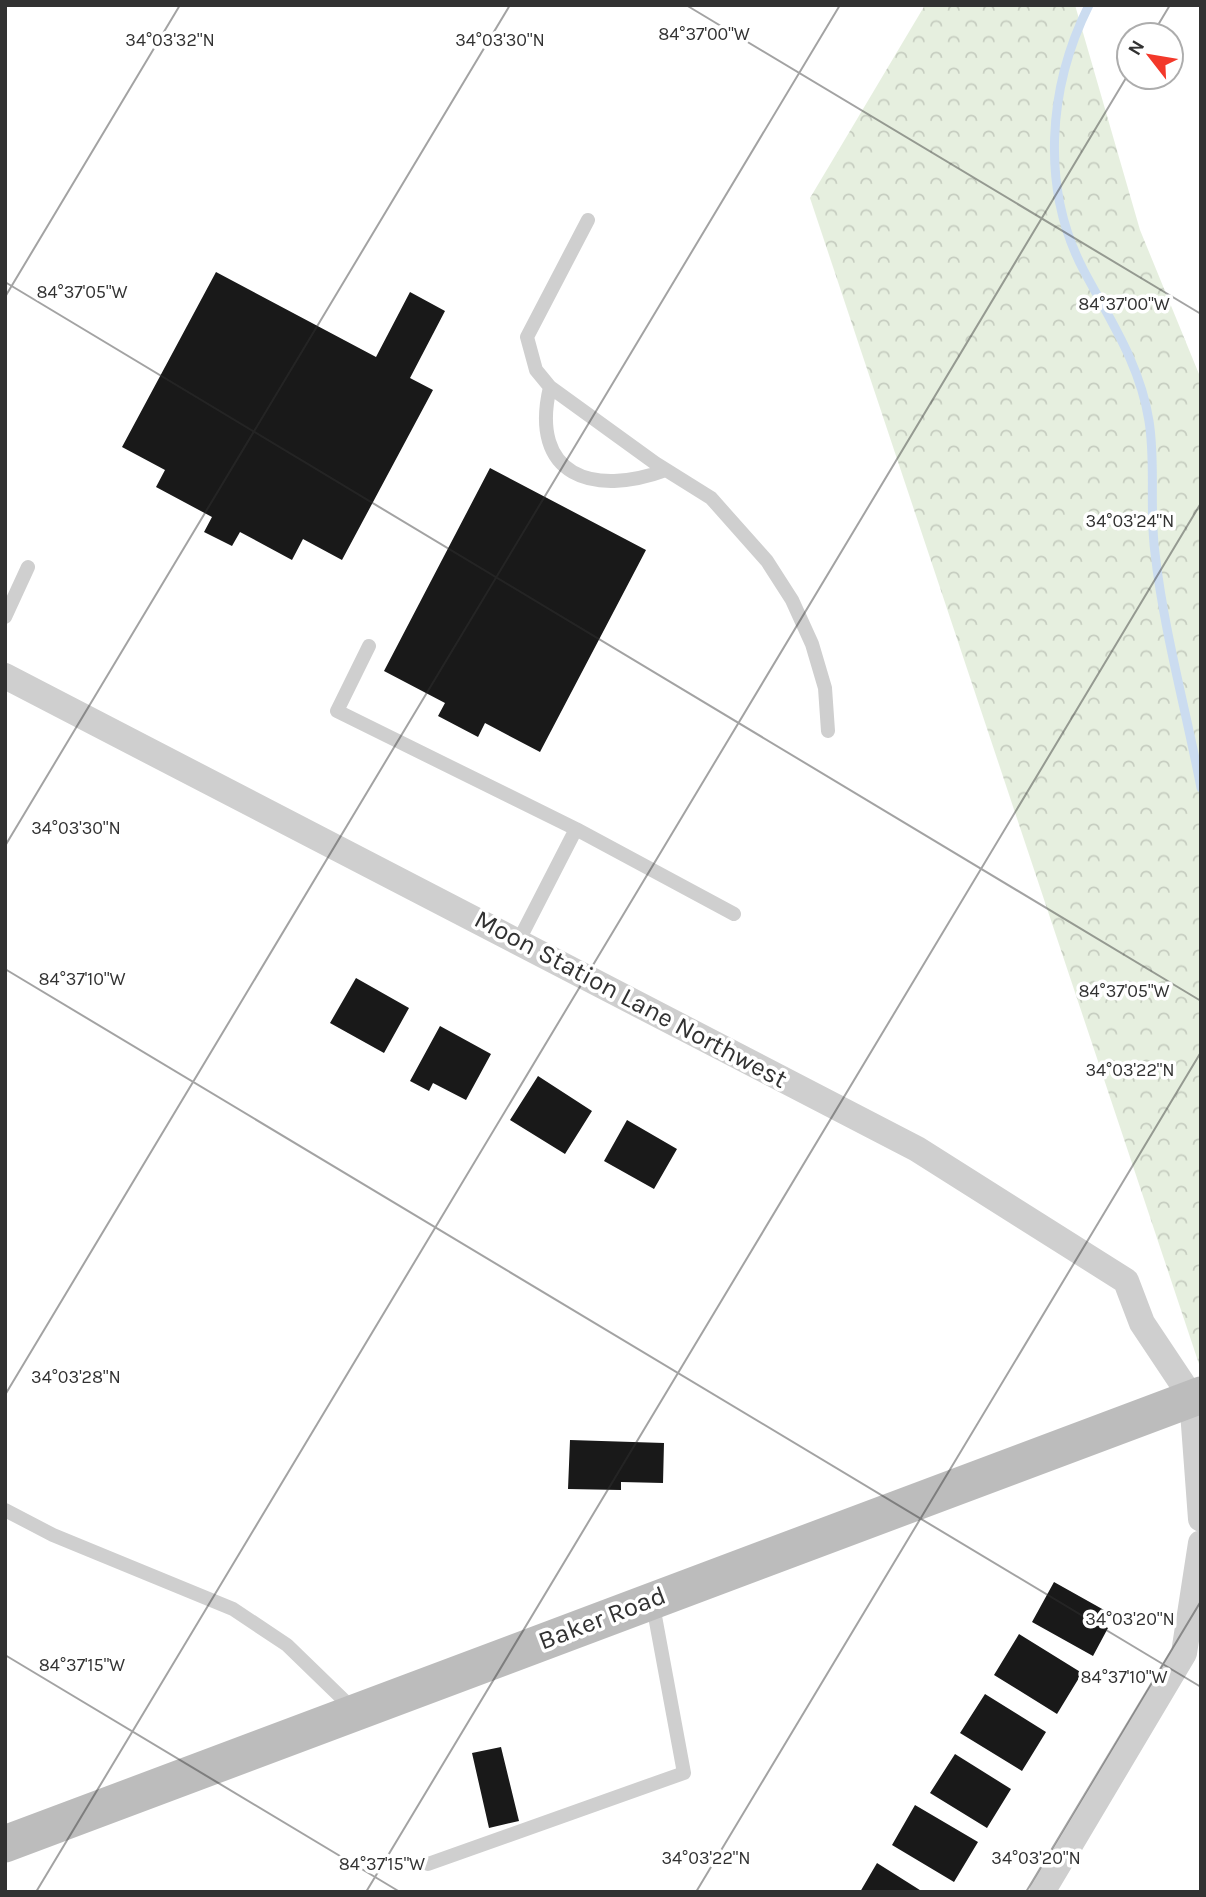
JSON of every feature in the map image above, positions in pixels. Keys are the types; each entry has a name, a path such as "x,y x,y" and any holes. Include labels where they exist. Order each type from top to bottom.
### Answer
{"main road":[{"name":"Baker Road","path":"5,1844 1196,1397"}],"street":[{"name":"Moon Station Lane Northwest","path":"5,676 918,1149 1126,1281 1142,1323 1196,1397"},
{"path":"1196,1397 1201,1519"},
{"path":"1042,1892 1184,1653 1201,1543"}],"lane":[{"path":"588,220 527,338 536,370 550,387 666,470 711,498 737,524 767,561 792,600 811,644 825,688 828,731"},
{"path":"550,387 543,416 549,445 563,467 583,478 617,483 666,470"},
{"path":"5,617 28,567"},
{"path":"369,646 337,711 576,829 734,914"},
{"path":"519,940 576,829"},
{"path":"5,1510 53,1535 233,1609 287,1645 355,1711"},
{"path":"428,1864 684,1773 652,1599"}],"green space":[{"path":"925,5 1075,5 1140,230 1201,379 1201,1370 810,198"}],"building":[{"path":"216,272 376,357 410,292 445,311 410,378 433,390 342,560 303,539 292,560 240,532 232,546 204,532 212,517 156,487 165,470 122,447"},
{"path":"490,468 646,550 540,752 485,723 478,737 438,716 445,703 384,671"},
{"path":"356,978 409,1008 384,1053 330,1023"},
{"path":"440,1026 491,1054 466,1100 433,1083 429,1091 410,1081"},
{"path":"538,1076 592,1111 565,1154 510,1120"},
{"path":"627,1120 677,1149 654,1189 604,1161"},
{"path":"570,1440 664,1443 663,1483 621,1482 621,1490 568,1489"},
{"path":"1054,1582 1104,1610 1097,1622 1108,1628 1093,1656 1032,1622"},
{"path":"1019,1634 1082,1673 1057,1714 994,1675"},
{"path":"985,1694 1046,1732 1022,1771 960,1733"},
{"path":"501,1747 519,1821 489,1828 472,1753"},
{"path":"955,1754 1011,1789 987,1828 930,1793"},
{"path":"915,1805 978,1842 954,1882 892,1845"},
{"path":"877,1863 923,1892 860,1892"}],"waterway":[{"path":"1089,5 1075,37 1058,103 1055,172 1060,206 1070,239 1123,343 1145,400 1151,437 1153,536 1159,583 1201,788"}]}
